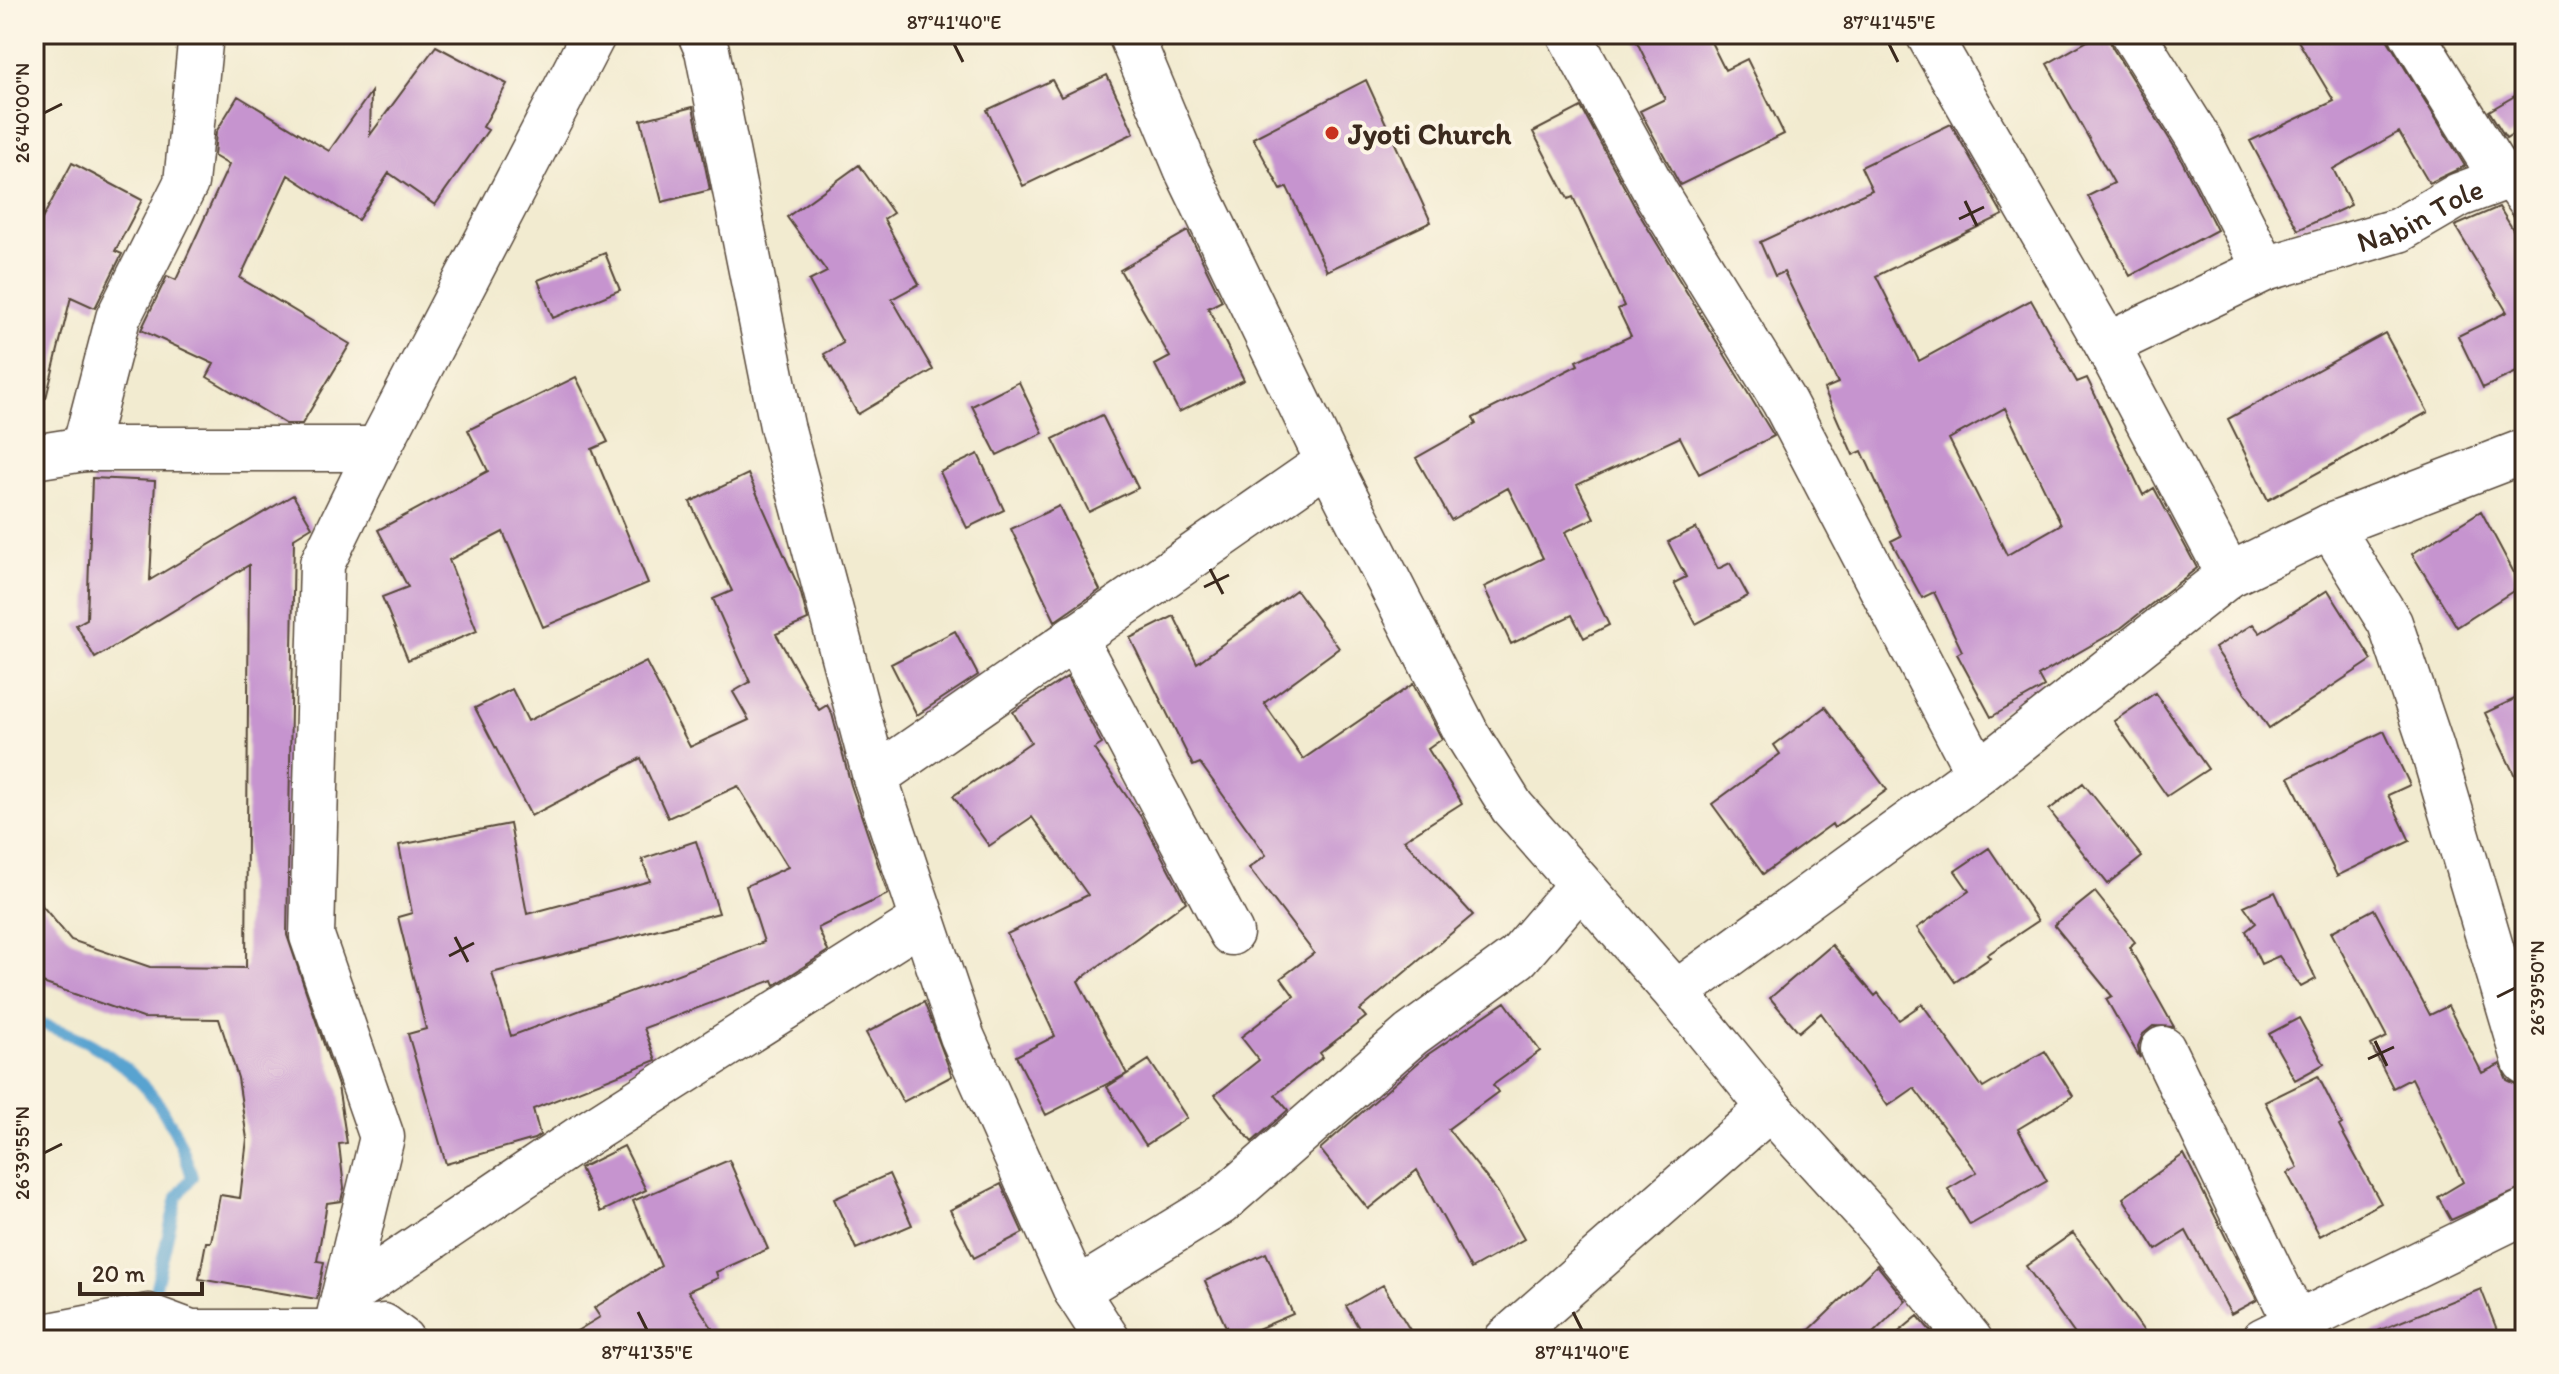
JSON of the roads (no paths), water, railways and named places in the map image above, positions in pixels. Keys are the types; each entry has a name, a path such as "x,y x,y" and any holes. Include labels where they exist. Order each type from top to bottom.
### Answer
{"street":[{"path":"84,449 118,318 186,183 201,34"},
{"path":"337,1323 382,1137 312,936 322,564 378,449 594,34"},
{"path":"700,34 707,50 782,426 875,777 962,1036 1076,1291 1108,1340"},
{"path":"1130,34 1188,173 1328,462 1468,736 1512,807 1676,993 1770,1108 1874,1222 1970,1340"},
{"path":"1569,34 1657,195 1784,402 1978,773"},
{"path":"1928,34 2107,345 2229,575"},
{"path":"2133,34 2199,139 2265,269"},
{"name":"Nabin Tole","path":"2412,34 2514,195"},
{"name":"Nabin Tole","path":"2107,345 2265,269 2399,230 2459,195 2514,195"},
{"path":"34,457 84,449 378,449"},
{"path":"1676,993 1978,773 2229,575 2330,526 2525,451"},
{"path":"875,777 1328,462"},
{"path":"2330,526 2390,623 2432,748 2525,1062"},
{"path":"1074,637 1231,933"},
{"path":"1076,1291 1220,1203 1411,1035 1518,957 1579,886"},
{"path":"337,1323 580,1138 923,920"},
{"path":"2163,1049 2279,1332 2525,1212"},
{"path":"1506,1340 1770,1108"},
{"path":"34,1338 148,1316 191,1332 337,1323 383,1326 402,1340"}],"waterway":[{"path":"34,1020 91,1044 128,1070 156,1100 177,1136 192,1177 177,1197 154,1295"}],"place":[{"name":"Jyoti Church","path":"1332,133"}]}
